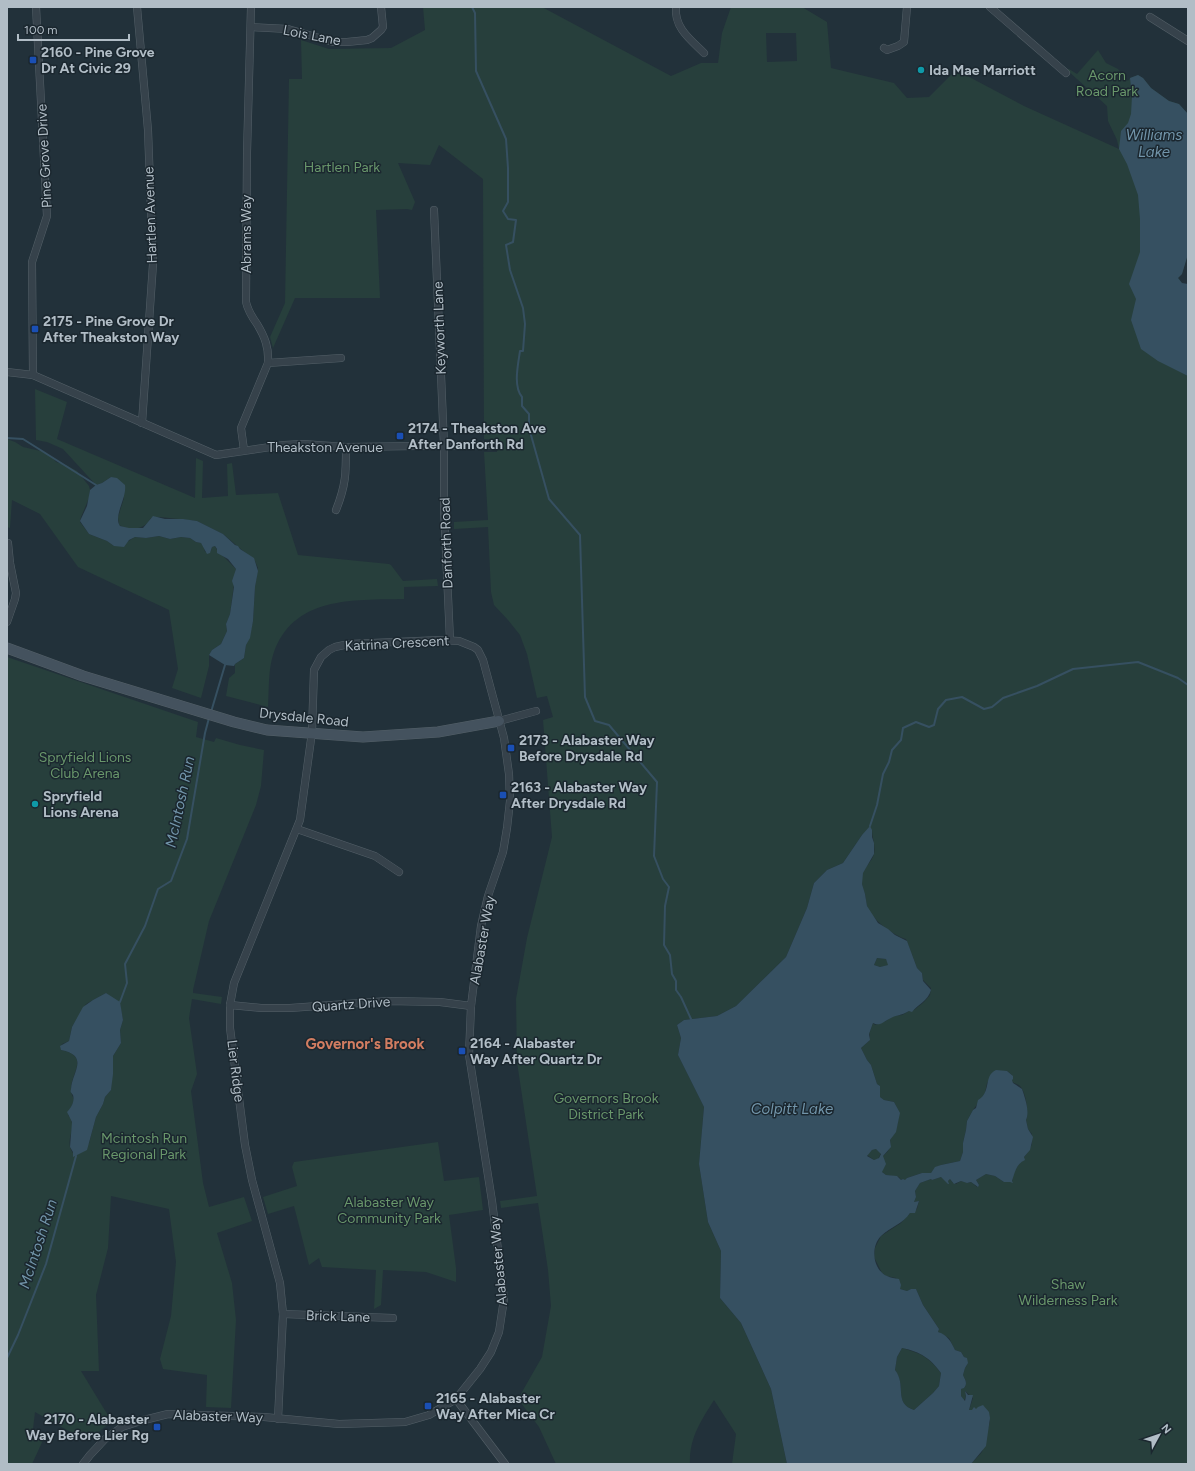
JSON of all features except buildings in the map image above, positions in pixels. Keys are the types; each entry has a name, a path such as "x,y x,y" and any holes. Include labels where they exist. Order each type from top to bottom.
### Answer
{"street":[{"name":"Pine Grove Drive","path":"33,375 32,262 47,216 36,7"},
{"name":"Hartlen Avenue","path":"137,7 148,130 153,264 142,423"},
{"name":"Abrams Way","path":"244,450 241,428 268,363 268,348 262,332 247,308 246,302 247,153 251,7"},
{"name":"Lois Lane","path":"251,26 288,29 333,42 347,42 372,38 381,30 383,27 381,7"},
{"path":"676,7 677,21 680,27 704,53"},
{"path":"884,48 887,50 904,42 908,7"},
{"path":"990,7 1066,73"},
{"path":"1150,17 1188,41"},
{"name":"Keyworth Lane","path":"434,210 444,445"},
{"path":"268,363 341,358"},
{"name":"Theakston Avenue","path":"7,372 33,375 216,454 284,445 304,444 346,447 490,445"},
{"name":"Danforth Road","path":"444,445 444,508 450,640"},
{"path":"336,510 342,495 346,477 346,447"},
{"path":"7,622 16,593 8,543"},
{"name":"Katrina Crescent","path":"312,732 314,670 320,657 335,647 349,644 459,640 469,644 478,650 486,666 499,721"},
{"name":"Drysdale Road","path":"7,648 83,676 234,722 267,730 312,732 362,737 438,732 499,721 536,711"},
{"name":"Alabaster Way","path":"83,1464 105,1439 122,1427 168,1414 264,1417 339,1424 405,1422 429,1415 456,1399 480,1369 491,1352 499,1332 504,1300 492,1206 469,1055 471,1006 482,926 488,896 503,852 510,801 509,774 504,738 499,721"},
{"name":"Lier Ridge","path":"278,1419 283,1314 280,1283 252,1180 230,1028 230,1005 238,973 300,820 306,788 312,732"},
{"path":"297,829 375,856 399,872"},
{"name":"Quartz Drive","path":"230,1005 261,1008 290,1008 388,1001 440,1002 471,1006"},
{"name":"Brick Lane","path":"283,1314 393,1318"},
{"path":"456,1399 505,1464"}],"green space":[{"path":"423,7 542,7 671,76 701,63 718,63 722,33 731,7 802,7 827,22 831,68 894,83 907,98 929,97 956,70 1024,106 1119,149 1117,140 1108,121 1107,106 1067,70 1069,69 1077,74 1098,50 1106,63 1118,69 1128,81 1130,78 1138,75 1143,78 1151,88 1169,101 1179,104 1188,114 1188,254 1182,274 1178,278 1182,283 1188,342 1188,1464 971,1464 982,1452 990,1421 976,1410 969,1410 973,1398 965,1391 966,1396 964,1401 961,1396 961,1389 965,1387 966,1383 963,1375 967,1365 966,1358 961,1352 955,1350 949,1338 938,1332 939,1329 923,1305 916,1289 907,1291 900,1289 896,1278 886,1276 882,1273 874,1257 875,1248 881,1236 901,1223 910,1213 917,1209 919,1201 914,1202 916,1197 915,1191 920,1183 941,1177 946,1181 950,1179 956,1184 961,1181 971,1182 977,1187 979,1185 976,1180 986,1174 995,1176 1004,1182 1012,1182 1014,1171 1032,1144 1032,1134 1028,1129 1026,1120 1027,1108 1024,1093 1020,1086 1013,1082 1012,1075 1007,1071 990,1079 987,1083 985,1093 967,1121 963,1152 960,1161 941,1165 935,1168 931,1173 922,1173 907,1178 905,1181 903,1179 901,1180 899,1177 886,1175 882,1172 883,1156 890,1147 890,1140 897,1126 898,1112 894,1102 884,1100 880,1097 880,1086 877,1084 871,1065 861,1048 869,1041 869,1034 873,1023 875,1025 886,1021 893,1016 902,1015 914,1010 930,995 931,988 923,980 922,973 917,968 906,939 895,934 877,921 867,906 862,879 864,870 874,854 875,848 872,830 862,835 843,863 827,870 814,883 807,908 786,957 736,1006 717,1016 684,1020 677,1025 681,1038 678,1055 704,1107 699,1164 708,1222 721,1251 720,1298 741,1323 771,1389 787,1464 732,1464 736,1434 714,1400 700,1423 694,1438 690,1455 690,1464 556,1464 539,1427 518,1399 542,1357 551,1306 548,1270 538,1203 501,1208 500,1201 537,1196 517,1062 516,999 527,938 552,837 543,720 553,717 547,696 537,698 527,654 520,635 494,605 491,592 488,527 454,529 454,522 488,520 484,452 497,452 496,440 484,439 483,179 439,145 430,165 398,163 415,202 412,210 376,210 380,298 295,298 273,348 270,337 285,303 289,79 302,79 301,40 329,49 391,48 425,30","holes":["766,33 796,33 797,61 767,62"]},
{"path":"35,389 67,402 57,439 195,498 196,458 203,461 202,498 228,496 227,464 232,463 236,495 278,493 298,555 389,564 403,581 437,579 438,586 404,587 404,599 345,602 326,605 309,612 294,622 282,636 273,655 269,674 268,707 226,696 229,678 235,673 235,664 244,658 253,621 255,587 258,568 255,561 223,534 197,521 160,517 151,518 145,525 132,529 119,525 118,517 124,498 111,477 96,485 63,449 47,442 36,440"},
{"path":"7,439 23,447 45,452 56,462 77,471 89,486 90,490 89,498 80,522 89,534 107,541 114,546 127,542 135,537 146,538 159,536 170,539 181,537 190,538 201,543 205,552 211,551 212,547 215,546 217,550 236,569 230,614 226,624 227,631 221,644 212,650 209,655 209,666 201,698 172,688 178,669 169,610 78,567 40,514 12,500 10,528 7,527"},
{"path":"7,657 198,722 196,737 214,742 216,738 264,750 261,786 256,805 209,921 193,990 193,993 222,997 221,1004 192,999 189,1018 197,1074 191,1091 203,1183 209,1207 244,1197 252,1221 217,1233 232,1283 236,1320 231,1408 206,1407 207,1375 163,1369 160,1359 171,1316 176,1262 169,1209 111,1196 108,1248 96,1295 99,1371 81,1371 112,1422 94,1435 83,1439 35,1412 33,1429 45,1436 32,1464 7,1464","holes":["106,993 120,1005 123,1020 120,1030 121,1043 113,1056 111,1090 105,1097 96,1117 89,1143 74,1156 69,1143 72,1123 68,1115 74,1100 71,1092 77,1061 75,1056 61,1050 62,1044 69,1041 72,1027 86,1004"]},
{"path":"877,958 886,959 889,965 880,967 874,965"},
{"name":"Alabaster Way Community Park","path":"438,1142 444,1181 479,1177 483,1210 449,1215 456,1268 456,1282 426,1272 383,1270 381,1305 374,1309 376,1270 322,1267 319,1258 309,1265 294,1206 268,1214 263,1197 297,1186 292,1167 294,1162"},
{"path":"876,1149 881,1153 878,1159 874,1160 867,1155 872,1150"},
{"path":"902,1348 915,1352 924,1357 941,1373 939,1386 914,1410 904,1403 900,1382 895,1370 897,1357"}],"water":[{"name":"Williams Lake","path":"1138,75 1143,78 1151,88 1169,101 1179,104 1188,114 1188,254 1182,274 1178,278 1182,283 1188,284 1188,376 1158,361 1141,349 1131,320 1136,299 1129,284 1140,252 1140,219 1138,195 1127,164 1119,149 1121,131 1128,123 1131,114 1132,96 1130,78"},
{"path":"111,477 117,478 125,485 118,517 120,526 129,528 143,528 153,516 165,519 197,521 223,534 240,549 254,558 258,571 250,638 246,645 244,658 234,666 225,665 209,655 212,650 221,644 227,631 226,624 230,614 234,587 232,581 236,569 228,559 217,553 215,546 212,547 210,553 207,554 201,543 190,538 181,537 170,539 159,536 146,538 135,537 129,540 124,547 114,546 107,541 89,534 80,521 87,506 90,490"},
{"name":"Colpitt Lake","path":"870,826 874,843 874,854 863,873 862,884 867,906 878,923 895,935 907,941 917,968 922,973 923,981 931,990 930,994 925,1000 912,1012 909,1011 893,1017 880,1024 873,1023 869,1034 870,1040 861,1048 871,1065 877,1084 880,1086 880,1097 884,1100 894,1102 900,1113 896,1132 890,1140 891,1147 883,1156 886,1164 882,1172 886,1175 897,1176 901,1180 905,1180 922,1173 931,1173 935,1167 960,1161 963,1152 967,1121 973,1110 976,1108 978,1100 985,1093 990,1076 996,1070 1007,1071 1013,1076 1013,1083 1022,1089 1026,1100 1026,1120 1028,1129 1033,1137 1030,1150 1024,1157 1025,1160 1016,1169 1012,1181 1013,1183 1004,1182 995,1176 986,1174 976,1180 979,1185 978,1187 971,1182 967,1183 961,1181 954,1184 950,1179 948,1184 941,1177 920,1183 915,1191 916,1197 914,1202 919,1201 915,1213 910,1213 904,1220 881,1236 875,1246 874,1252 876,1264 882,1273 892,1278 899,1279 901,1285 900,1289 907,1291 916,1289 923,1305 939,1329 938,1332 947,1337 955,1350 961,1352 964,1357 967,1358 968,1363 963,1375 966,1385 961,1389 961,1396 965,1401 965,1391 968,1395 973,1395 969,1410 972,1410 974,1407 976,1409 983,1405 989,1412 990,1418 986,1446 971,1464 787,1464 771,1389 741,1323 720,1298 721,1251 708,1222 699,1164 704,1107 678,1055 681,1038 677,1025 684,1020 717,1016 736,1006 786,957 807,908 814,883 827,870 843,863","holes":["877,958 886,959 888,965 880,967 874,965","876,1149 881,1154 879,1158 874,1160 867,1156 872,1150","902,1348 915,1351 933,1363 941,1373 939,1386 914,1410 908,1407 902,1398 900,1382 895,1370 897,1357"]},
{"path":"106,993 120,1002 123,1020 120,1030 121,1043 113,1056 111,1090 105,1097 96,1117 87,1150 73,1157 73,1152 70,1147 72,1122 67,1112 73,1102 73,1095 71,1091 77,1060 75,1056 61,1050 60,1046 69,1041 72,1027 83,1007"}],"waterway":[{"path":"472,7 475,13 476,71 506,139 508,202 503,211 508,219 516,220 513,242 506,245 510,270 523,308 525,324 523,351 520,351 517,369 517,381 519,392 522,397 522,406 529,414 529,428 549,499 580,535 585,697 595,721 609,725 657,782 654,856 663,879 669,887 665,906 664,945 670,955 672,974 676,981 676,990 681,997 691,1019"},
{"name":"McIntosh Run","path":"7,438 23,439 96,485"},
{"path":"870,826 877,805 883,774 889,762 892,750 901,740 903,728 916,722 929,727 934,725 938,709 946,700 962,697 984,709 992,707 1003,698 1037,686 1073,669 1138,662 1178,678 1188,685"},
{"name":"McIntosh Run","path":"211,712 225,665"},
{"name":"McIntosh Run","path":"120,1002 127,983 125,964 145,926 158,889 171,881 187,839 205,733 209,718"},
{"name":"McIntosh Run","path":"7,1358 18,1335 46,1264 76,1156"}],"place":[{"name":"2160 - Pine Grove Dr At Civic 29","path":"33,60"},
{"name":"Ida Mae Marriott","path":"921,70"},
{"name":"2175 - Pine Grove Dr After Theakston Way","path":"35,329"},
{"name":"2174 - Theakston Ave After Danforth Rd","path":"400,436"},
{"name":"2173 - Alabaster Way Before Drysdale Rd","path":"511,748"},
{"name":"2163 - Alabaster Way After Drysdale Rd","path":"503,795"},
{"name":"Spryfield Lions Arena","path":"35,804"},
{"name":"2164 - Alabaster Way After Quartz Dr","path":"462,1051"},
{"name":"2165 - Alabaster Way After Mica Cr","path":"428,1406"},
{"name":"2170 - Alabaster Way Before Lier Rg","path":"157,1427"}],"district":[{"name":"Governor's Brook","path":"365,1044"}],"park label":[{"name":"Acorn Road Park","path":"1107,84"},
{"name":"Hartlen Park","path":"342,167"},
{"name":"Spryfield Lions Club Arena","path":"85,766"},
{"name":"Governors Brook District Park","path":"606,1106"},
{"name":"Mcintosh Run Regional Park","path":"144,1146"},
{"name":"Shaw Wilderness Park","path":"1068,1292"}]}
